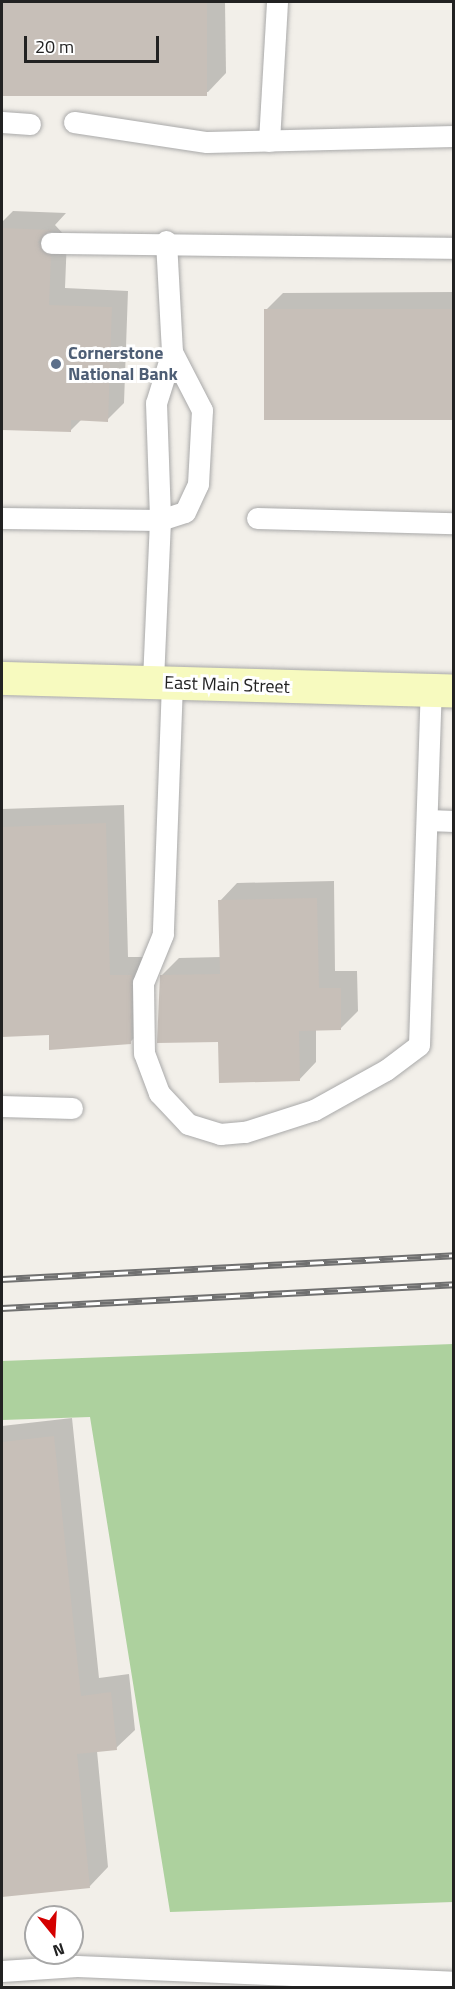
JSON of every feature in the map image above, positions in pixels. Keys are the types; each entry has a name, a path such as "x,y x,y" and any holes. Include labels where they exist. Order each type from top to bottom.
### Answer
{"main road":[{"name":"East Main Street","path":"2,678 442,691"}],"lane":[{"path":"269,141 277,2"},
{"path":"2,122 30,124"},
{"path":"74,122 207,142 453,136"},
{"path":"166,241 172,352 156,403 163,683 163,934 143,983 144,1053 159,1093 188,1124 220,1134 282,1121 378,1075 419,1045 427,820 442,691"},
{"path":"51,243 166,241 453,248"},
{"path":"2,518 160,520 186,512 198,484 202,410 172,352"},
{"path":"257,518 453,523"},
{"path":"427,820 453,821"},
{"path":"2,1106 72,1108"},
{"path":"2,1971 77,1966 453,1982"}],"green space":[{"path":"453,1344 453,1902 170,1912 90,1417 2,1420 2,1361"}],"building":[{"path":"2,2 207,2 207,96 2,96"},
{"name":"Cornerstone National Bank","path":"2,228 52,230 38,242 51,256 49,305 112,307 108,422 71,420 71,432 2,430"},
{"path":"264,309 453,309 453,420 264,420"},
{"path":"106,823 110,975 132,975 131,1044 49,1050 49,1035 2,1037 2,827"},
{"path":"317,898 319,988 341,988 341,1030 299,1031 300,1081 219,1083 218,1042 157,1043 160,975 220,974 218,900"},
{"path":"54,1436 81,1696 111,1692 117,1750 77,1754 90,1888 2,1897 2,1442"}],"railway":[{"path":"2,1279 454,1255"},
{"path":"2,1308 454,1284"}],"place":[{"name":"Cornerstone National Bank","path":"56,364"}]}
